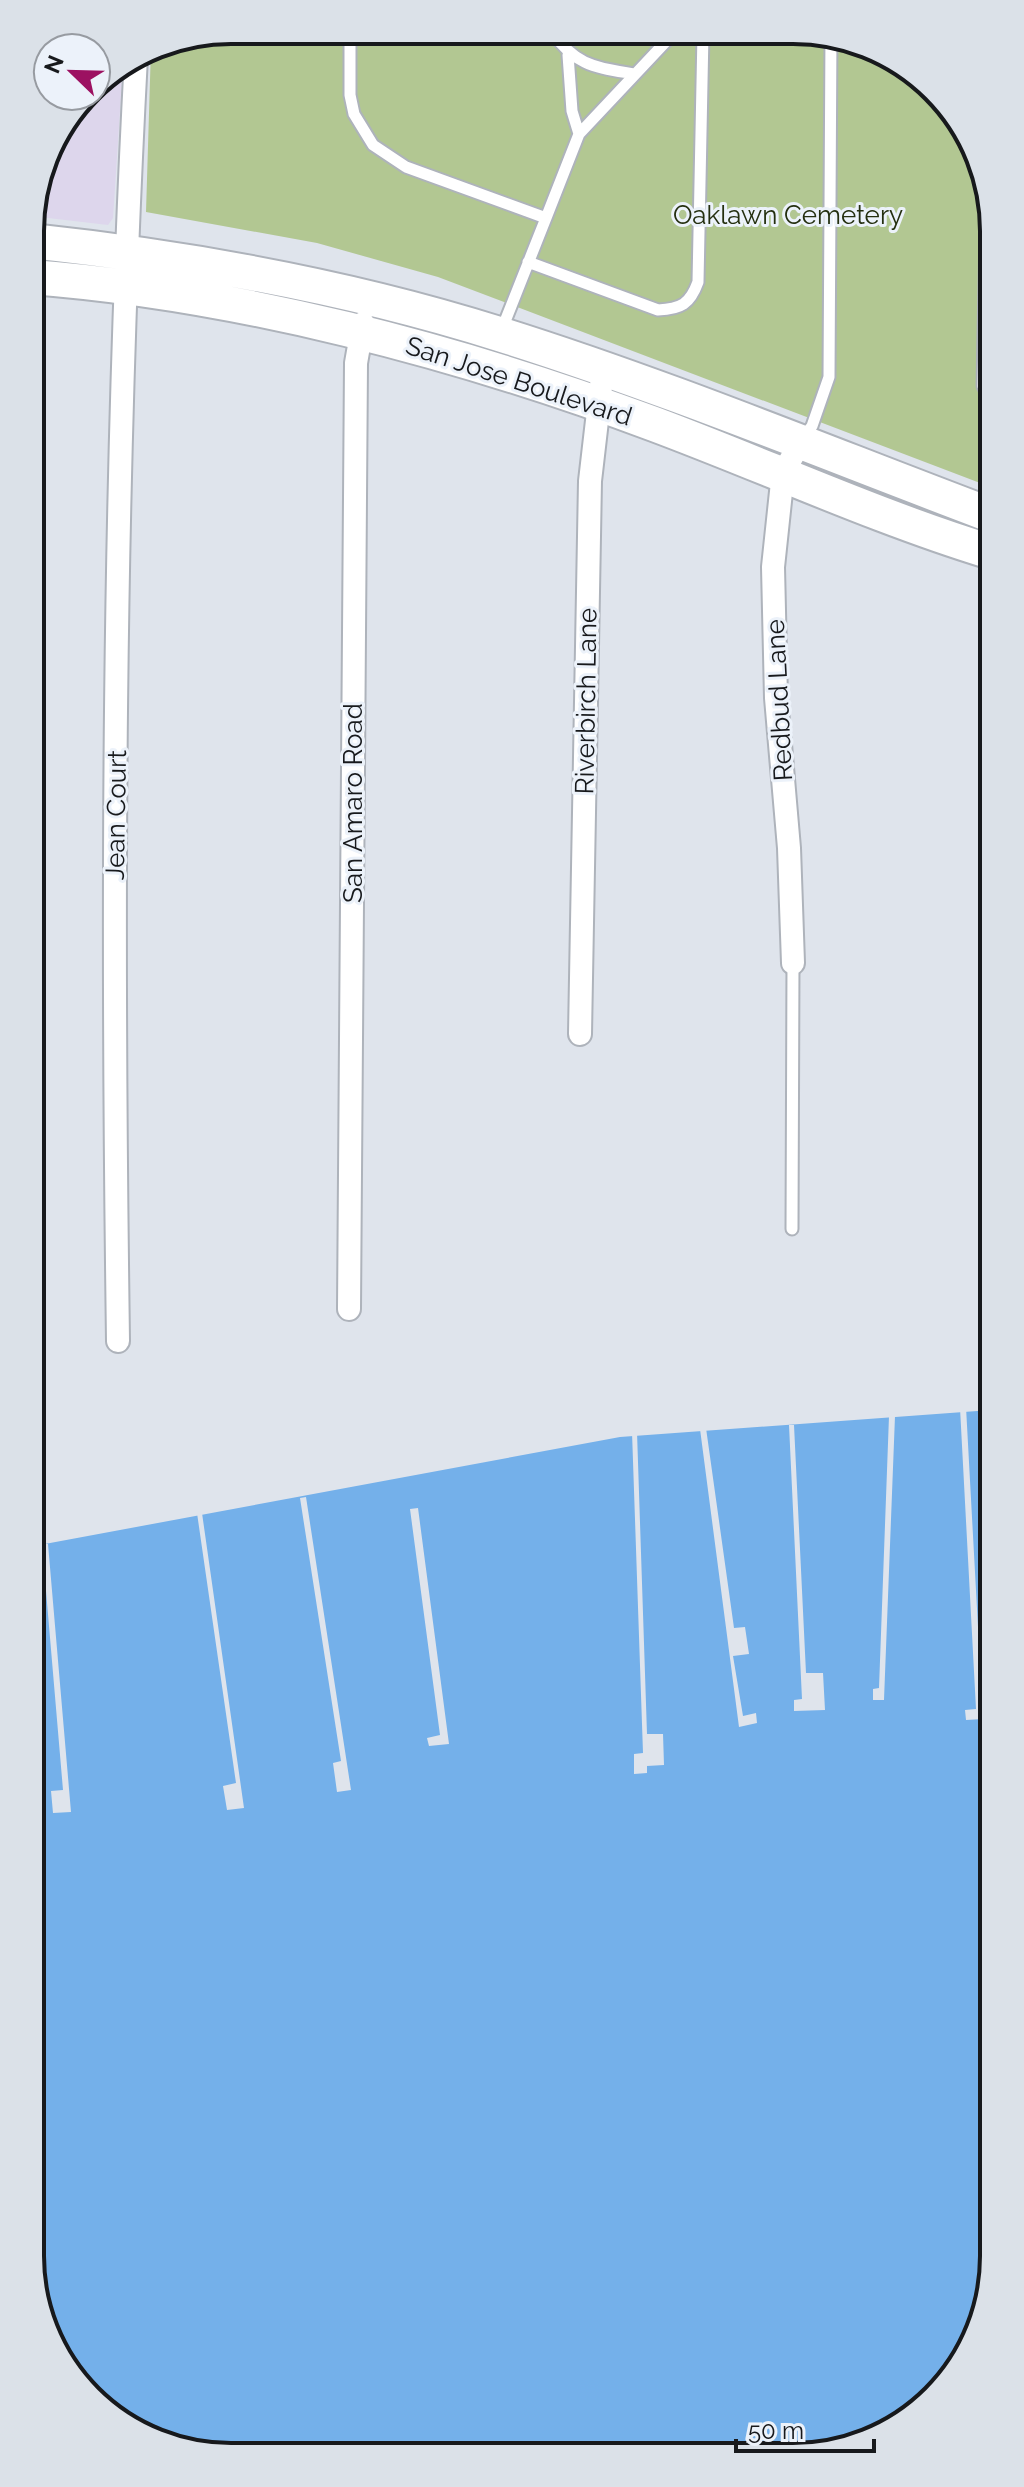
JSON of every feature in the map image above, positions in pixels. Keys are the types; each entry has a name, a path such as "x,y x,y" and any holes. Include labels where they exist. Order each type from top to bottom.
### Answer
{"main road":[{"name":"San Jose Boulevard","path":"44,242 125,251 226,268 367,298 500,334 603,369 980,511"},
{"name":"San Jose Boulevard","path":"44,279 279,315 502,372 980,548"}],"street":[{"name":"Jean Court","path":"118,1341 115,949 124,289 135,71"},
{"name":"San Amaro Road","path":"349,1309 356,363 367,298"},
{"name":"Riverbirch Lane","path":"580,1034 590,481 603,369"},
{"name":"Redbud Lane","path":"793,963 789,848 776,698 773,567 783,473 800,443"}],"lane":[{"path":"350,44 350,95 362,131 373,145 406,167 546,218"},
{"path":"560,44 568,55 572,111 579,134"},
{"path":"500,334 579,134 663,44"},
{"path":"528,262 658,310 676,309 691,300 698,282 703,44"},
{"path":"800,443 812,426 829,377 831,48"},
{"path":"568,55 600,68 634,74"},
{"path":"792,1229 793,963"}],"shaded area":[{"path":"122,79 113,218 108,225 44,218 50,183 69,138 87,112 112,112 112,87"}],"green space":[{"name":"Oaklawn Cemetery","path":"231,44 793,44 853,54 897,76 925,99 955,138 974,183 980,231 980,483 438,277 317,243 146,212 151,63 195,48"}],"water":[{"path":"980,1411 980,2268 974,2304 966,2327 948,2360 916,2397 876,2424 841,2437 817,2441 219,2443 171,2433 148,2424 108,2397 76,2360 58,2327 46,2280 44,1544 620,1437"}],"pier":[{"path":"966,1407 980,1664 980,1719 966,1720 965,1710 976,1709 960,1408"},
{"path":"889,1416 895,1416 884,1700 873,1700 873,1689 879,1688"},
{"path":"789,1425 794,1425 806,1673 823,1673 825,1710 794,1711 794,1700 802,1699"},
{"path":"706,1428 734,1628 745,1627 749,1654 733,1656 743,1716 756,1713 757,1723 739,1727 700,1429"},
{"path":"632,1432 637,1432 647,1734 663,1734 664,1765 647,1766 647,1773 634,1774 634,1754 643,1753"},
{"path":"306,1497 351,1790 337,1792 333,1763 341,1761 300,1498"},
{"path":"418,1508 449,1744 429,1746 427,1738 440,1735 410,1509"},
{"path":"197,1513 202,1513 244,1808 227,1810 223,1786 236,1783"},
{"path":"44,1544 48,1544 71,1812 53,1813 51,1791 63,1790"}]}
